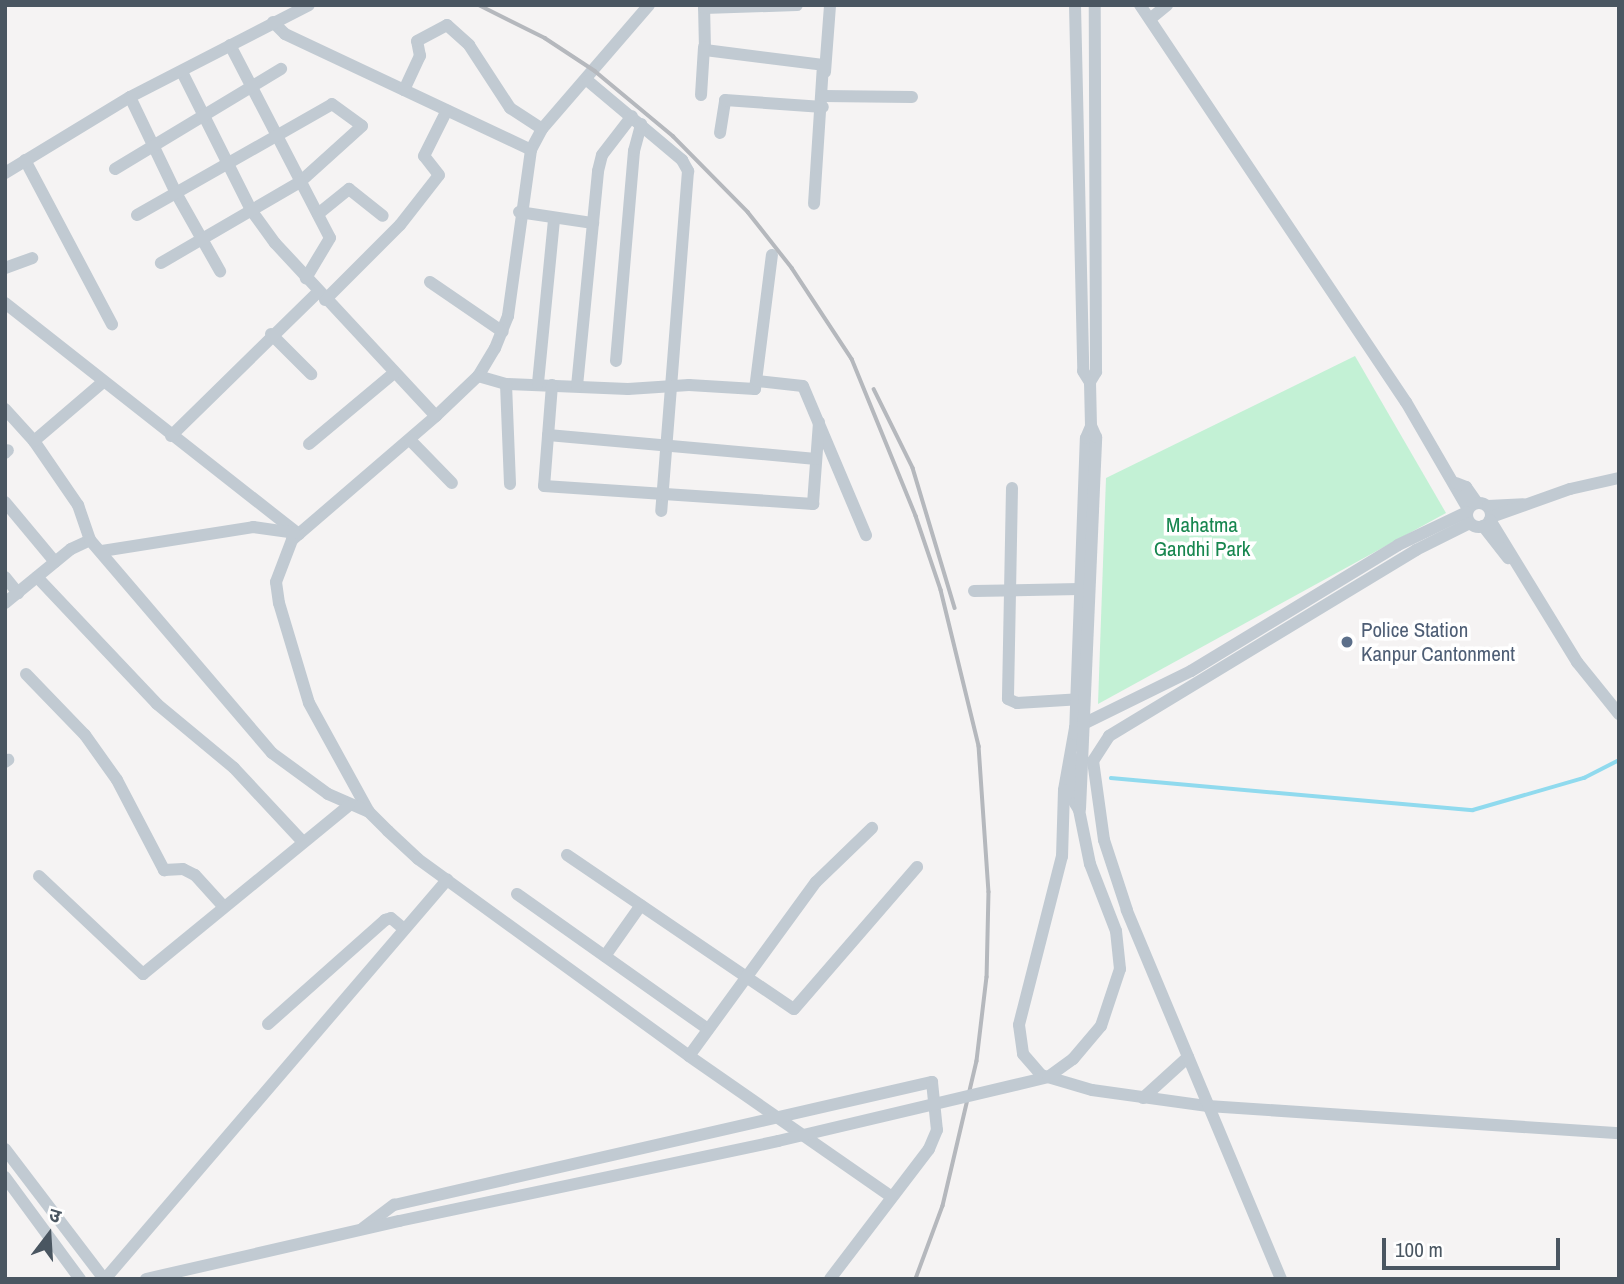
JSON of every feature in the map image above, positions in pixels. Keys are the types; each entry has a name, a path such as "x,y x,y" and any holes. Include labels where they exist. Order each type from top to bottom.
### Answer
{"street":[{"path":"5,173 130,97 309,5"},
{"path":"649,5 588,81 542,129 531,150 519,212 503,332 478,376 410,440 299,534 281,561 276,582 279,603 309,703 369,811 447,880 689,1056 892,1197"},
{"path":"701,95 704,7 797,5"},
{"path":"1075,5 1083,372 1090,382"},
{"path":"1079,700 1096,437 1091,426 1090,382 1096,359 1095,5"},
{"path":"1140,5 1456,483 1457,492 1479,515 1504,556 1514,562 1577,662 1619,715"},
{"path":"1150,19 1167,5"},
{"path":"814,204 830,6"},
{"path":"274,22 285,34 531,150"},
{"path":"404,90 420,56 416,41 447,25 469,45 510,108 542,129"},
{"path":"230,45 330,242 306,278"},
{"path":"704,47 820,62 825,74"},
{"path":"115,169 281,69"},
{"path":"182,72 251,210 321,296 436,416"},
{"path":"588,81 682,160 688,171 661,511"},
{"path":"130,97 176,193 220,271"},
{"path":"720,133 725,100 823,101 912,97"},
{"path":"136,215 332,104 362,127 300,182 161,264"},
{"path":"171,436 271,334 321,296 400,225 439,175 440,170 423,159 447,110"},
{"path":"577,386 602,155 636,120"},
{"path":"616,361 636,120"},
{"path":"25,160 112,324"},
{"path":"318,214 349,189 383,216"},
{"path":"519,212 593,223"},
{"path":"538,383 554,219"},
{"path":"478,376 506,384 538,383 628,390 673,386 755,389 772,255"},
{"path":"5,268 12,270 32,258"},
{"path":"430,282 503,332"},
{"path":"5,303 299,534"},
{"path":"271,334 311,374"},
{"path":"309,444 394,373"},
{"path":"757,381 803,386 866,535"},
{"path":"34,441 103,382"},
{"path":"506,384 510,484"},
{"path":"552,385 544,486 813,504 819,422"},
{"path":"5,409 34,441 79,505 90,540 102,551 157,622 272,753 348,806 369,811"},
{"path":"1091,426 1086,438 1080,589 1079,700 1085,768 1104,840 1188,1057 1281,1279"},
{"path":"548,435 816,459"},
{"path":"410,440 452,483"},
{"path":"1619,478 1427,528 1191,671 1080,727 1064,790 1062,856 1023,1002 1019,1042 1041,1075 1143,1098 1209,1106 1619,1133"},
{"path":"1012,488 1008,699 1017,704 1079,700"},
{"path":"5,502 55,562"},
{"path":"146,1279 363,1228 778,1140 1048,1077 1073,1059 1101,1026 1120,969 1116,931 1090,864 1079,810 1075,803 1085,768 1109,736 1479,515"},
{"path":"102,551 253,527 299,534"},
{"path":"5,603 55,562 90,540"},
{"path":"5,577 18,593"},
{"path":"37,577 157,704 234,768 303,842"},
{"path":"1343,578 1350,592"},
{"path":"974,591 1080,589"},
{"path":"26,674 85,735 117,780 164,870 183,869 195,875 224,907"},
{"path":"39,876 143,974 348,806"},
{"path":"689,1056 816,882 872,828"},
{"path":"567,855 794,1009 917,867"},
{"path":"5,1149 104,1279 447,880"},
{"path":"517,894 708,1029"},
{"path":"604,956 641,905"},
{"path":"268,1024 385,920 391,918 403,928"},
{"path":"1143,1098 1188,1057"},
{"path":"363,1228 394,1205 932,1083 937,1130 892,1197 830,1279"},
{"path":"5,1177 80,1279"}],"green space":[{"name":"Mahatma Gandhi Park","path":"1355,356 1446,513 1098,704 1106,478"}],"waterway":[{"path":"1111,778 1473,810 1584,778 1619,760"}],"railway":[{"path":"479,5 545,38 595,71 673,136 748,212 792,268 852,359 916,516 941,590 979,746 989,892 987,977 977,1061 943,1206 916,1279"},
{"path":"874,389 913,468 955,608"}],"place":[{"name":"Police Station Kanpur Cantonment","path":"1347,642"}]}
